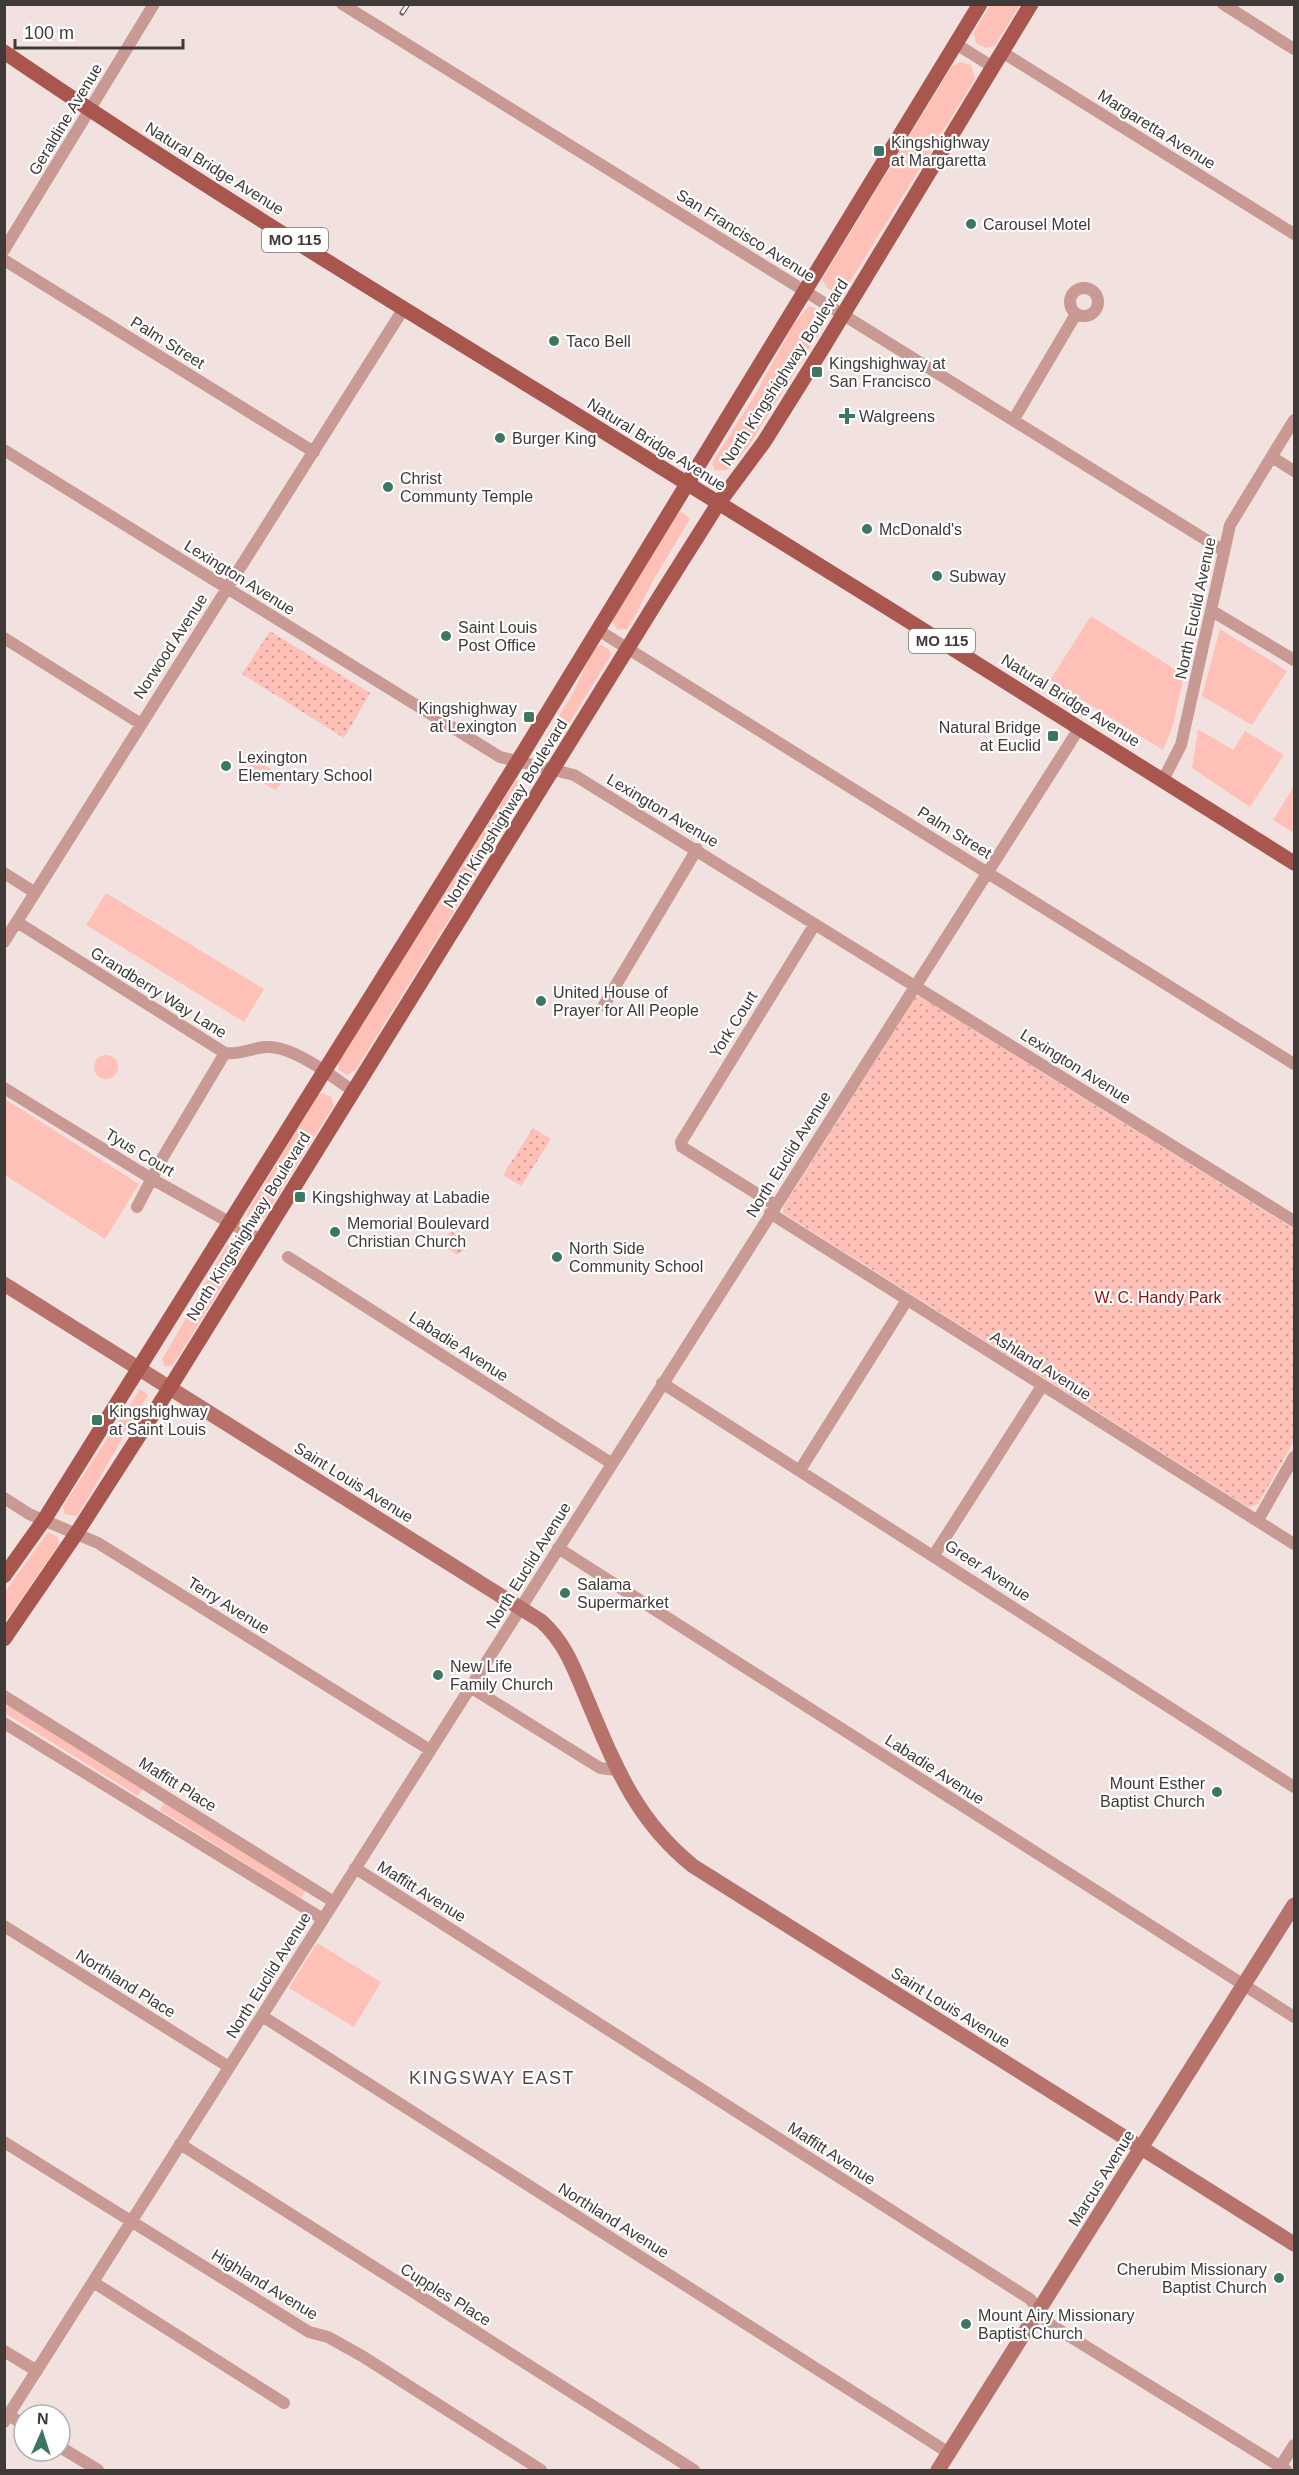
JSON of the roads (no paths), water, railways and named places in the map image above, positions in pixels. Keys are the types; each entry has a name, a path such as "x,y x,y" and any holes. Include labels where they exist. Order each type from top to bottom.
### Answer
{"main road":[{"name":"North Kingshighway Boulevard","path":"4,1576 44,1520 518,761 980,4"},
{"name":"North Kingshighway Boulevard","path":"4,1639 76,1534 169,1389 718,504 764,442 1031,4"},
{"name":"Natural Bridge Avenue","path":"4,52 90,110 404,308 1080,727 1294,863"}],"street":[{"name":"Geraldine Avenue","path":"4,250 154,4"},
{"name":"San Francisco Avenue","path":"342,4 1224,551"},
{"path":"1223,4 1294,49"},
{"path":"956,44 993,67"},
{"name":"Margaretta Avenue","path":"1002,52 1294,234"},
{"name":"Palm Street","path":"4,260 314,452"},
{"name":"Norwood Avenue","path":"4,942 404,308"},
{"path":"1014,419 1076,314"},
{"name":"North Euclid Avenue","path":"1163,780 1181,745 1230,525 1294,420"},
{"name":"Lexington Avenue","path":"4,450 492,752 573,775 697,849 1294,1221"},
{"path":"1272,457 1294,471"},
{"path":"1212,611 1294,660"},
{"name":"Palm Street","path":"598,630 1294,1064"},
{"path":"4,638 141,724"},
{"name":"North Euclid Avenue","path":"7,2419 772,1209 1080,727"},
{"path":"604,1005 697,849"},
{"path":"4,873 34,892"},
{"name":"Grandberry Way Lane","path":"17,922 225,1053 239,1054 266,1047 284,1050 323,1070 353,1091"},
{"name":"York Court","path":"681,1142 815,924"},
{"path":"138,1207 225,1053"},
{"name":"Tyus Court","path":"4,1088 152,1179 261,1240"},
{"name":"Ashland Avenue","path":"681,1142 682,1147 907,1300 1294,1544"},
{"name":"Labadie Avenue","path":"288,1257 611,1463"},
{"name":"Saint Louis Avenue","path":"4,1284 520,1607 546,1626 566,1649 616,1770 648,1823 672,1849 693,1866 1294,2244"},
{"path":"800,1470 907,1300"},
{"name":"Greer Avenue","path":"662,1383 1294,1787"},
{"path":"934,1555 1042,1386"},
{"path":"1258,1520 1294,1457"},
{"name":"Terry Avenue","path":"4,1498 44,1520 98,1543 430,1750"},
{"name":"Labadie Avenue","path":"558,1548 1294,2017"},
{"path":"470,1687 600,1768 616,1770"},
{"name":"Maffitt Place","path":"4,1696 334,1902"},
{"path":"4,1723 323,1919"},
{"name":"Maffitt Avenue","path":"355,1868 1030,2299 1048,2323 1283,2469"},
{"name":"Marcus Avenue","path":"938,2470 1294,1905"},
{"name":"Northland Place","path":"4,1926 229,2067"},
{"name":"Northland Avenue","path":"262,2016 949,2453"},
{"name":"Highland Avenue","path":"4,2142 309,2332 328,2337 362,2356 541,2470"},
{"name":"Cupples Place","path":"180,2144 694,2470"},
{"path":"93,2282 284,2403"},
{"path":"4,2351 37,2371"},
{"path":"1283,2469 1294,2445"},
{"path":"72,2454 98,2470"}],"railway":[{"path":"402,13 408,4"}],"place":[{"name":"Kingshighway at Margaretta","path":"879,151"},
{"name":"Carousel Motel","path":"971,224"},
{"name":"Taco Bell","path":"554,341"},
{"name":"Kingshighway at San Francisco","path":"817,372"},
{"name":"Walgreens","path":"847,416"},
{"name":"Burger King","path":"500,438"},
{"name":"Christ Communty Temple","path":"388,487"},
{"name":"McDonald's","path":"867,529"},
{"name":"Subway","path":"937,576"},
{"name":"Saint Louis Post Office","path":"446,636"},
{"name":"Kingshighway at Lexington","path":"529,717"},
{"name":"Natural Bridge at Euclid","path":"1053,736"},
{"name":"Lexington Elementary School","path":"226,766"},
{"name":"United House of Prayer for All People","path":"541,1001"},
{"name":"Kingshighway at Labadie","path":"300,1197"},
{"name":"Memorial Boulevard Christian Church","path":"335,1232"},
{"name":"North Side Community School","path":"557,1257"},
{"name":"Kingshighway at Saint Louis","path":"97,1420"},
{"name":"Salama Supermarket","path":"565,1593"},
{"name":"New Life Family Church","path":"438,1675"},
{"name":"Mount Esther Baptist Church","path":"1217,1792"},
{"name":"Cherubim Missionary Baptist Church","path":"1279,2278"},
{"name":"Mount Airy Missionary Baptist Church","path":"966,2324"}],"district":[{"name":"KINGSWAY EAST","path":"492,2078"}],"park label":[{"name":"W. C. Handy Park","path":"1158,1297"}]}
